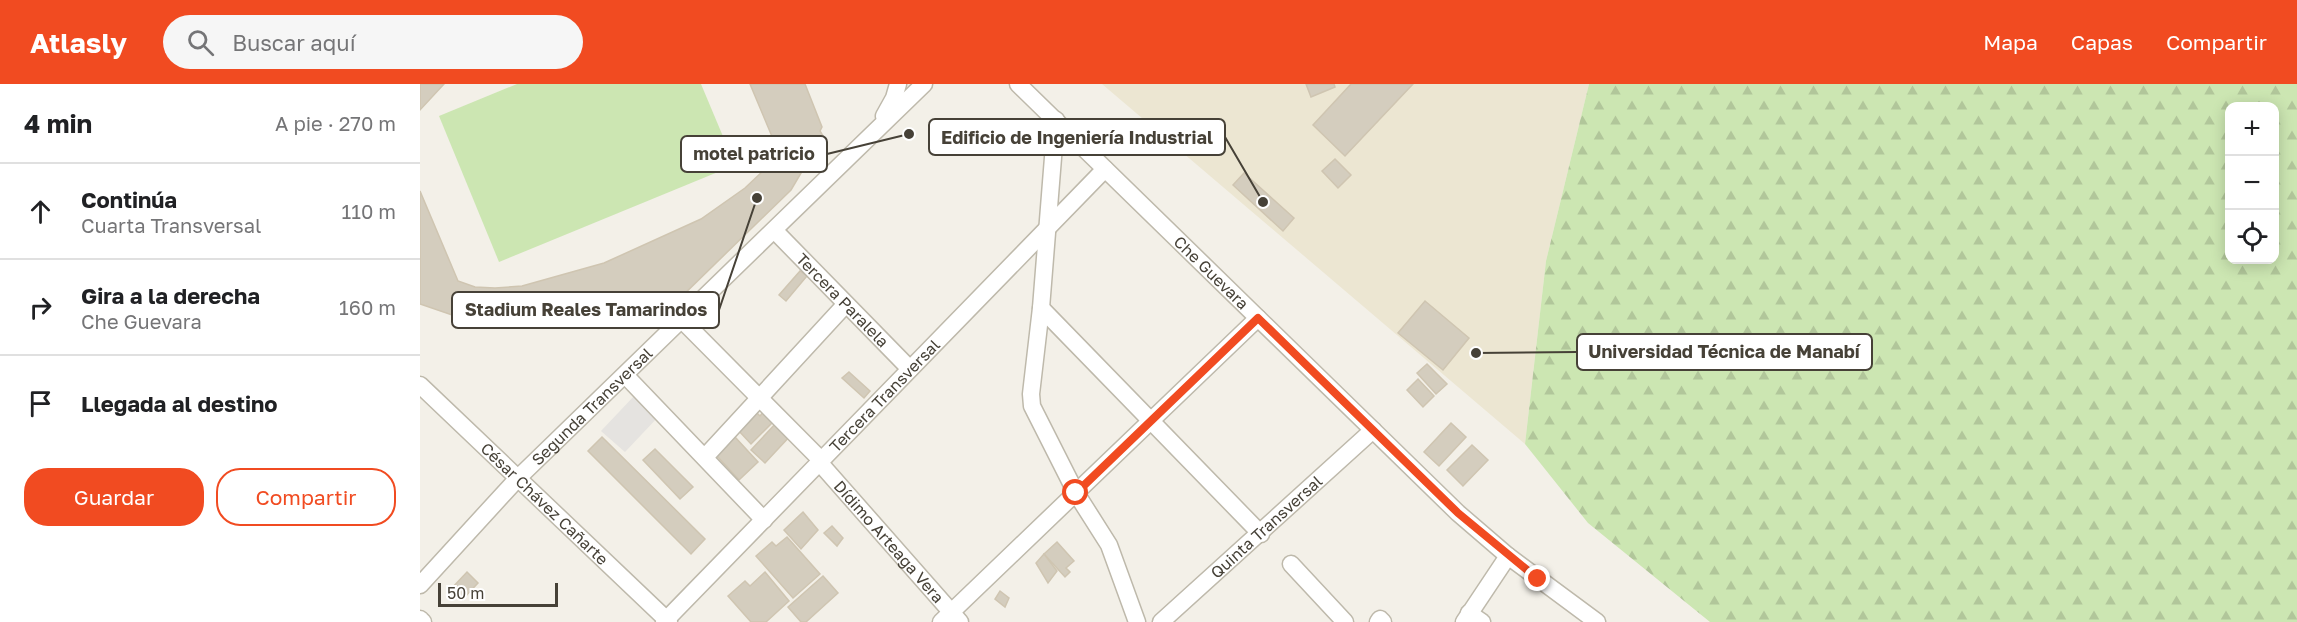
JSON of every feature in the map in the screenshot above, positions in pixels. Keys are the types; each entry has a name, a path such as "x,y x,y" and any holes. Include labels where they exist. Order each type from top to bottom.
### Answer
{"street":[{"path":"878,129 894,98 898,84"},
{"name":"Segunda Transversal","path":"420,585 518,478 924,84"},
{"name":"Che Guevara","path":"1018,84 1458,513 1508,556 1597,622"},
{"path":"1056,120 1049,226 1031,394 1032,406 1076,493 1109,545 1137,622"},
{"name":"Tercera Transversal","path":"667,621 1105,169"},
{"name":"Tercera Paralela","path":"774,230 910,369"},
{"path":"705,457 845,305"},
{"path":"1041,308 1260,534"},
{"path":"951,619 1076,493 1258,318"},
{"name":"Dídimo Arteaga Vera","path":"682,320 820,461 951,619"},
{"path":"625,375 764,520"},
{"name":"César Chávez Cañarte","path":"420,385 667,621"},
{"name":"Quinta Transversal","path":"1161,622 1373,430"},
{"path":"1472,619 1508,556"},
{"path":"1291,564 1345,622"},
{"path":"420,619 423,622"},
{"path":"1378,622 1380,619 1383,622"}],"shaded area":[{"path":"1102,84 1589,84 1546,261 1525,444"},
{"path":"636,394 659,416 625,452 601,431"}],"green space":[{"path":"517,84 701,84 735,165 499,262 439,116"},
{"path":"1589,84 2297,84 2297,622 1710,622 1588,523 1525,444 1546,261"}],"building":[{"path":"420,84 444,84 420,110"},
{"path":"750,84 805,84 822,127 820,131 823,136 791,190 678,300 630,320 590,319 487,323 461,318 420,304 420,191 458,281 475,287 522,286 604,263 701,219 745,188 765,169 776,146"},
{"path":"1306,84 1334,84 1335,87 1311,97"},
{"path":"1351,84 1413,84 1345,156 1313,125"},
{"path":"1335,159 1351,175 1338,188 1322,171"},
{"path":"1244,173 1294,218 1283,231 1233,185"},
{"path":"800,271 807,276 786,301 779,295"},
{"path":"1425,301 1469,338 1443,370 1398,333"},
{"path":"1427,364 1447,384 1436,394 1417,373"},
{"path":"849,372 870,391 864,398 842,378"},
{"path":"1418,379 1434,396 1423,407 1407,390"},
{"path":"764,411 774,421 751,444 738,430 756,412 760,416"},
{"path":"777,422 791,435 765,463 751,450"},
{"path":"1451,423 1466,437 1439,466 1424,452"},
{"path":"602,437 705,539 691,554 588,451"},
{"path":"735,437 758,462 739,480 716,455"},
{"path":"1472,445 1488,460 1463,486 1447,470"},
{"path":"655,449 693,487 680,499 643,460"},
{"path":"803,512 818,530 801,549 784,530"},
{"path":"832,526 843,538 837,546 824,533"},
{"path":"787,537 820,574 793,598 756,556 772,542 776,546"},
{"path":"1057,542 1074,561 1066,568 1070,572 1065,577 1044,554"},
{"path":"1044,554 1057,571 1048,583 1036,563"},
{"path":"467,572 478,583 462,600 451,589"},
{"path":"765,572 789,601 766,622 751,622 728,596 745,581 750,586"},
{"path":"823,576 838,593 806,622 801,622 788,607"},
{"path":"1000,591 1009,598 1005,607 995,599"}],"place":[{"name":"motel patricio","path":"909,134"},
{"name":"Stadium Reales Tamarindos","path":"757,198"},
{"name":"Edificio de Ingeniería Industrial","path":"1263,202"},
{"name":"Universidad Técnica de Manabí","path":"1476,353"}],"route":[{"path":"1076,493 1258,318 1458,513 1538,579"}]}
